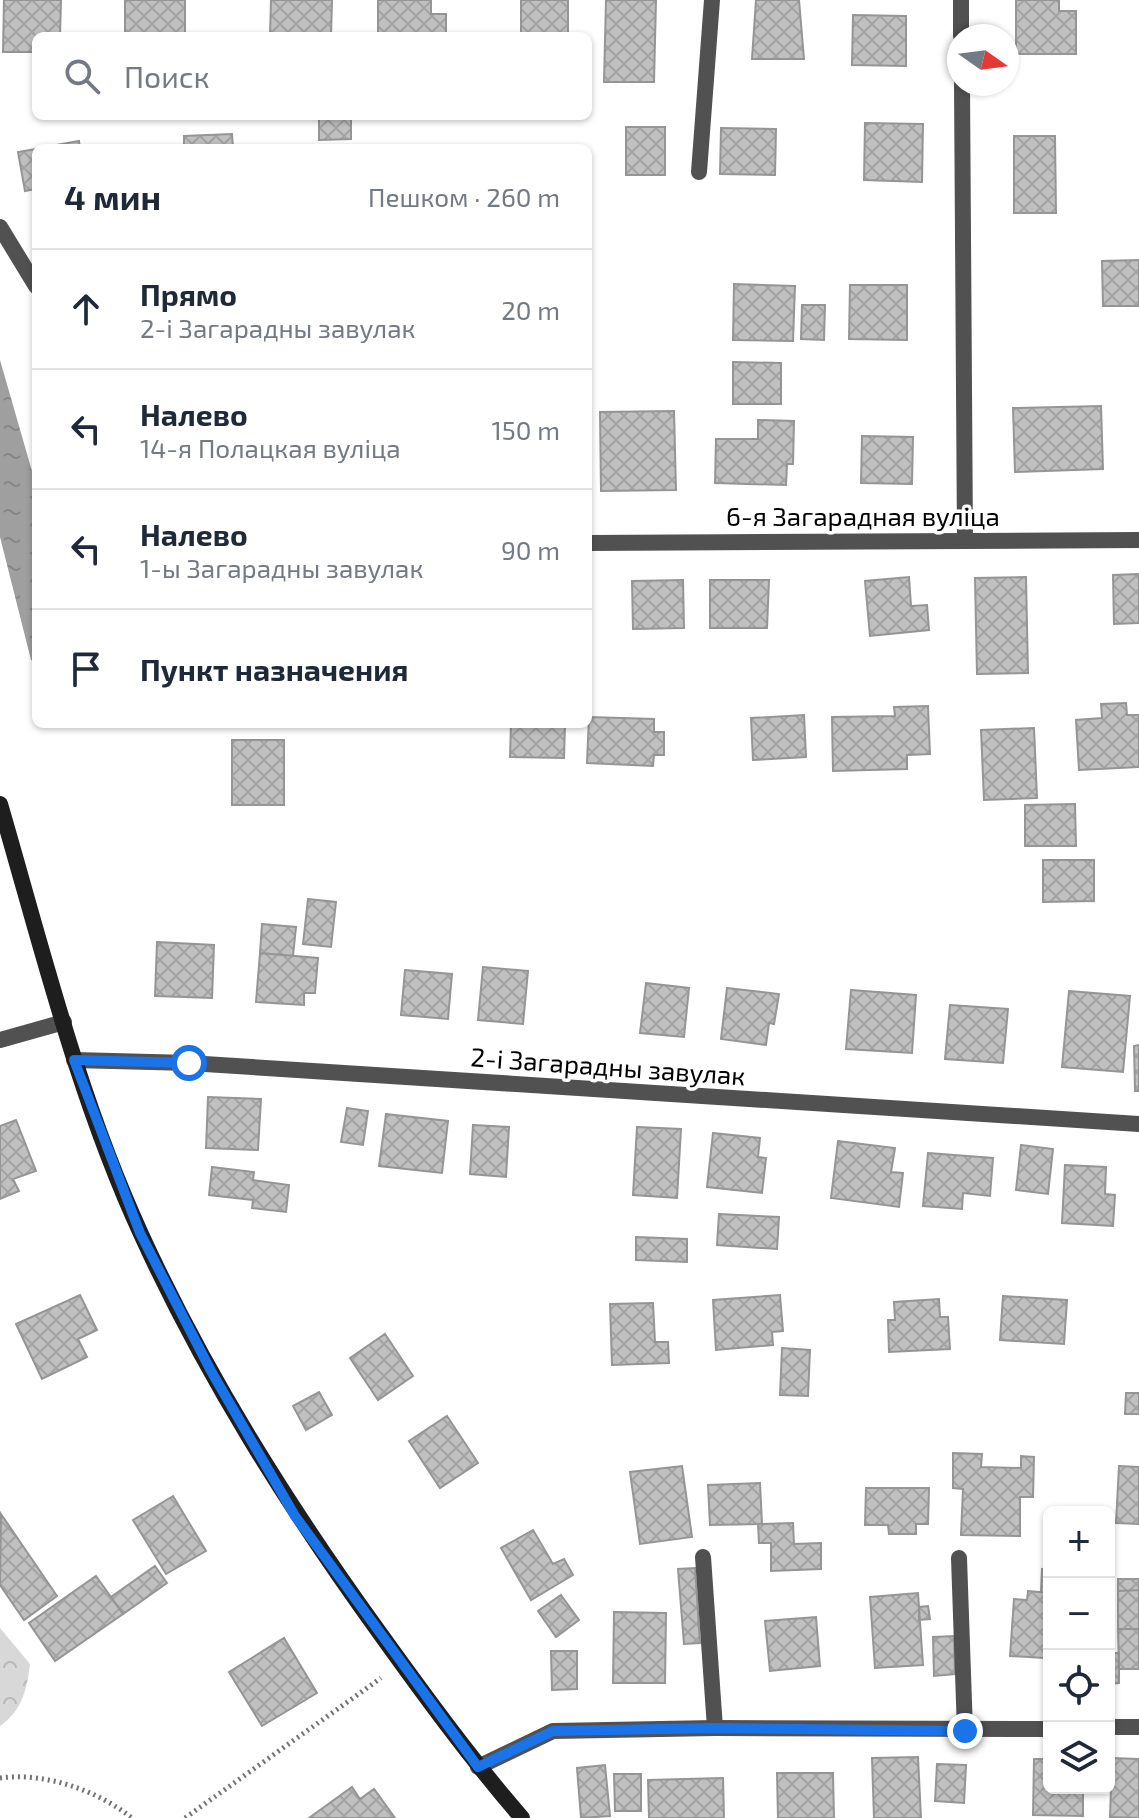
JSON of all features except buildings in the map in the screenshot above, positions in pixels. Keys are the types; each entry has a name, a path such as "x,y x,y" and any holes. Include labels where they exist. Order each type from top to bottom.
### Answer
{"main road":[{"path":"0,804 74,1060 140,1233 211,1371 295,1516 478,1767 522,1818"}],"street":[{"path":"699,172 712,0"},
{"path":"961,0 961,24"},
{"path":"962,96 965,541"},
{"path":"0,227 32,279"},
{"name":"6-я Загарадная вуліца","path":"592,543 1139,540"},
{"path":"0,1040 64,1022"},
{"name":"2-і Загарадны завулак","path":"74,1060 189,1063 1139,1124"},
{"path":"703,1557 715,1728"},
{"path":"959,1558 965,1731"},
{"path":"1115,1727 1139,1727"},
{"path":"478,1767 553,1731 1043,1729"}],"path":[{"path":"185,1818 402,1664"},
{"path":"0,1778 27,1774 84,1791 132,1818"}],"green space":[{"path":"0,1628 30,1664 22,1699 14,1714 0,1726"}],"water":[{"path":"0,360 32,471 32,661 0,537"}],"route":[{"path":"189,1063 74,1060 140,1233 211,1371 295,1516 478,1767 553,1731 715,1728 965,1731"}]}
